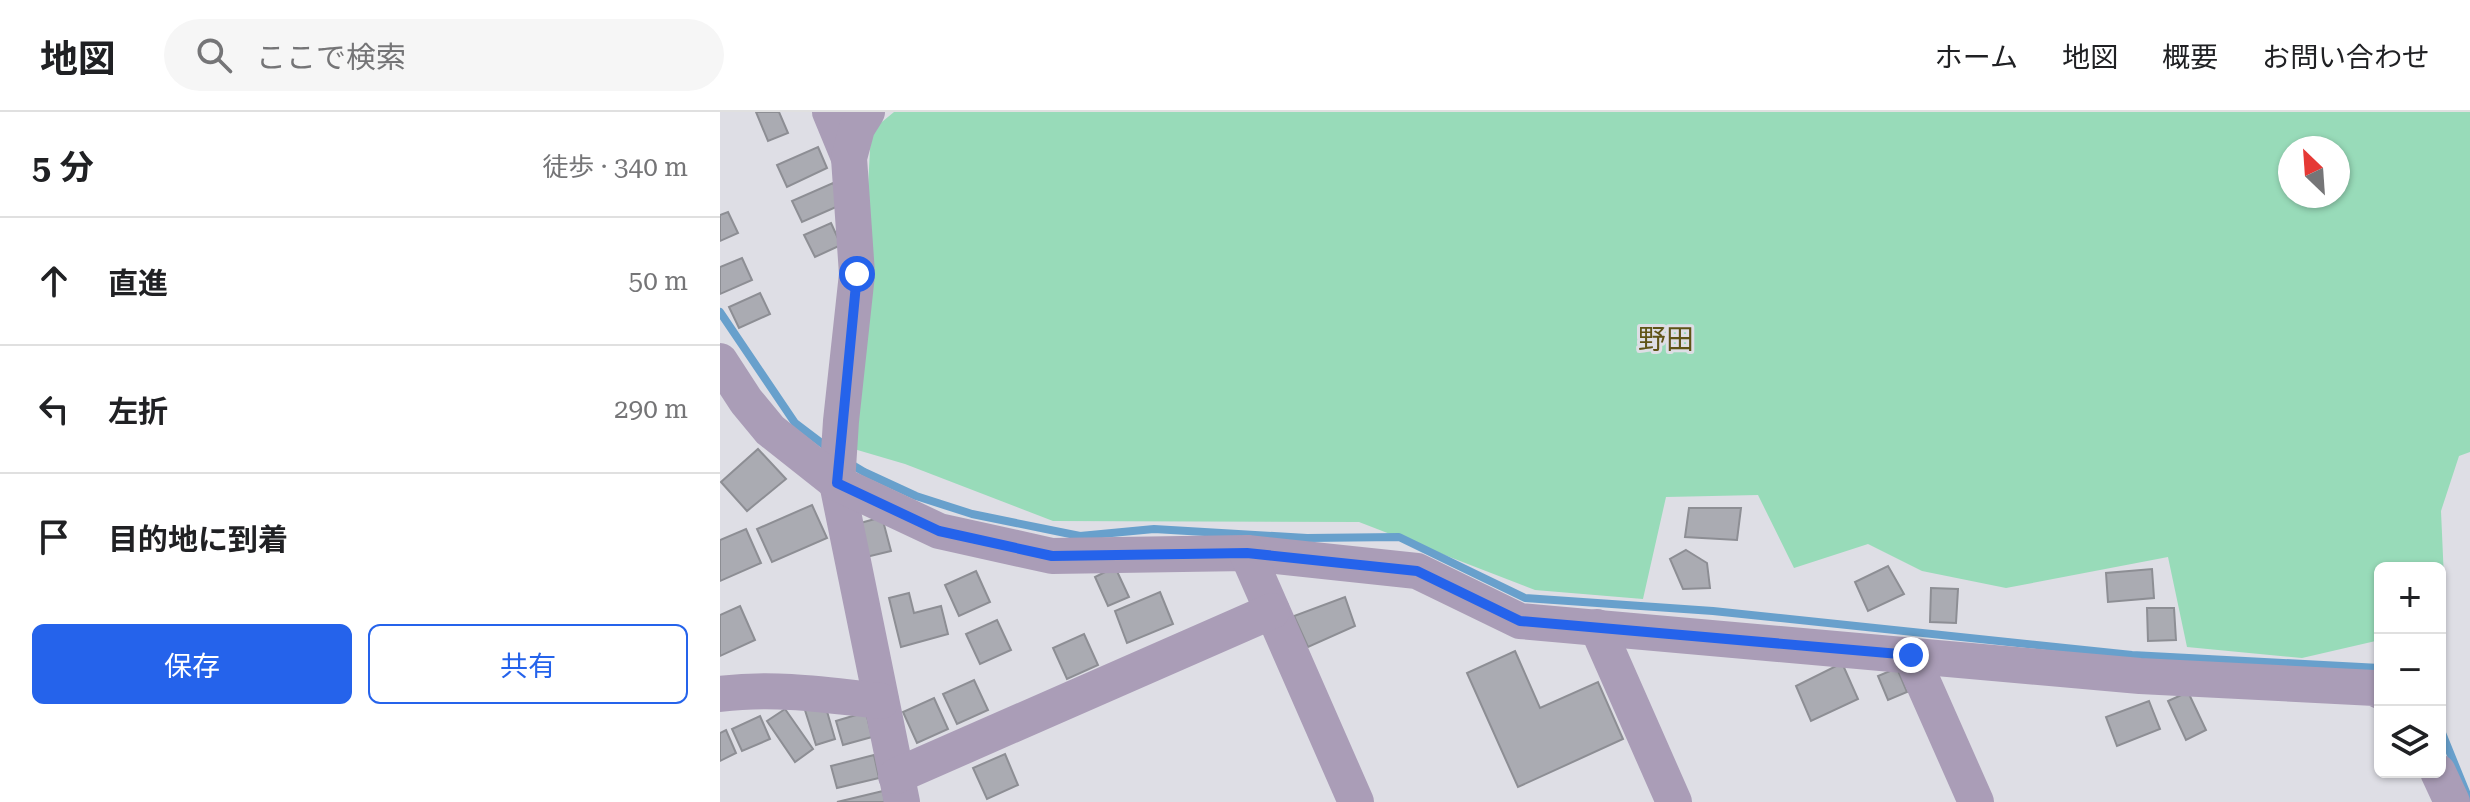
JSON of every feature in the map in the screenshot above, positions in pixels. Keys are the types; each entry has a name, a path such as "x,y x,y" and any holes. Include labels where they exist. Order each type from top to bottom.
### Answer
{"street":[{"path":"830,112 849,158 857,274 837,483 899,789 1272,611"},
{"path":"849,158 857,128 867,112"},
{"path":"722,368 770,430 837,483 939,531 1052,556 1247,553 1417,571 1520,621 2140,676 2374,688"},
{"path":"1247,553 1356,802"},
{"path":"1597,627 1674,802"},
{"path":"1911,655 1976,802"},
{"path":"720,694 793,690 881,701"},
{"path":"2441,778 2452,802"}],"green space":[{"path":"894,112 2470,112 2470,452 2459,456 2441,511 2443,562 2374,562 2374,641 2302,658 2187,647 2168,557 2006,588 1922,571 1868,544 1794,568 1758,495 1666,497 1643,599 1535,590 1359,522 1053,521 905,464 854,449 871,131"}],"building":[{"path":"756,112 779,112 788,133 768,141"},
{"path":"818,147 827,168 787,187 777,165"},
{"path":"833,183 843,204 802,222 792,201"},
{"path":"728,212 738,233 720,241 720,215"},
{"path":"831,223 841,245 815,257 804,235"},
{"path":"742,258 752,280 720,294 720,267"},
{"path":"760,293 770,314 739,328 729,307"},
{"path":"758,449 786,479 747,511 721,482"},
{"path":"812,505 827,538 772,562 757,529"},
{"path":"1689,508 1741,508 1737,540 1685,537"},
{"path":"882,517 891,551 866,557 857,524"},
{"path":"746,529 761,563 720,581 720,540"},
{"path":"1686,550 1707,563 1710,588 1683,589 1670,559"},
{"path":"1888,566 1904,594 1868,611 1855,582"},
{"path":"1115,567 1129,597 1108,606 1095,577"},
{"path":"2152,569 2154,598 2108,602 2106,573"},
{"path":"976,571 990,602 959,616 945,585"},
{"path":"1931,588 1958,589 1956,623 1930,622"},
{"path":"1160,592 1173,624 1127,643 1115,611"},
{"path":"909,593 914,613 941,606 948,634 901,647 889,598"},
{"path":"1345,597 1355,626 1308,647 1294,616"},
{"path":"740,606 755,640 720,656 720,615"},
{"path":"2147,608 2174,608 2176,640 2148,641"},
{"path":"997,620 1011,650 980,664 966,634"},
{"path":"1084,634 1098,665 1067,679 1053,648"},
{"path":"1515,651 1540,708 1598,682 1623,739 1518,787 1467,673"},
{"path":"1842,663 1858,699 1811,721 1796,686"},
{"path":"1897,668 1907,692 1888,700 1878,676"},
{"path":"974,680 988,710 957,724 943,694"},
{"path":"2188,692 2206,730 2186,740 2168,701"},
{"path":"934,698 948,729 917,743 903,712"},
{"path":"824,701 835,739 816,745 804,707"},
{"path":"2149,701 2160,729 2117,746 2106,717"},
{"path":"785,709 813,749 795,762 767,721"},
{"path":"866,712 872,737 843,745 836,721"},
{"path":"760,716 770,739 742,751 732,729"},
{"path":"726,730 736,753 720,761 720,733"},
{"path":"1005,754 1018,785 987,799 973,768"},
{"path":"874,755 879,778 837,788 831,766"},
{"path":"883,791 885,802 837,802"}],"waterway":[{"path":"720,312 795,423 828,448"},
{"path":"849,463 916,496 972,514 1080,536 1154,529 1307,538 1399,537 1525,598 1713,611 2132,655 2374,668"},
{"path":"2446,743 2470,802"}],"district":[{"name":"野田","path":"1666,339"}],"route":[{"path":"857,274 837,483 939,531 1052,556 1247,553 1417,571 1520,621 1911,655"}]}
